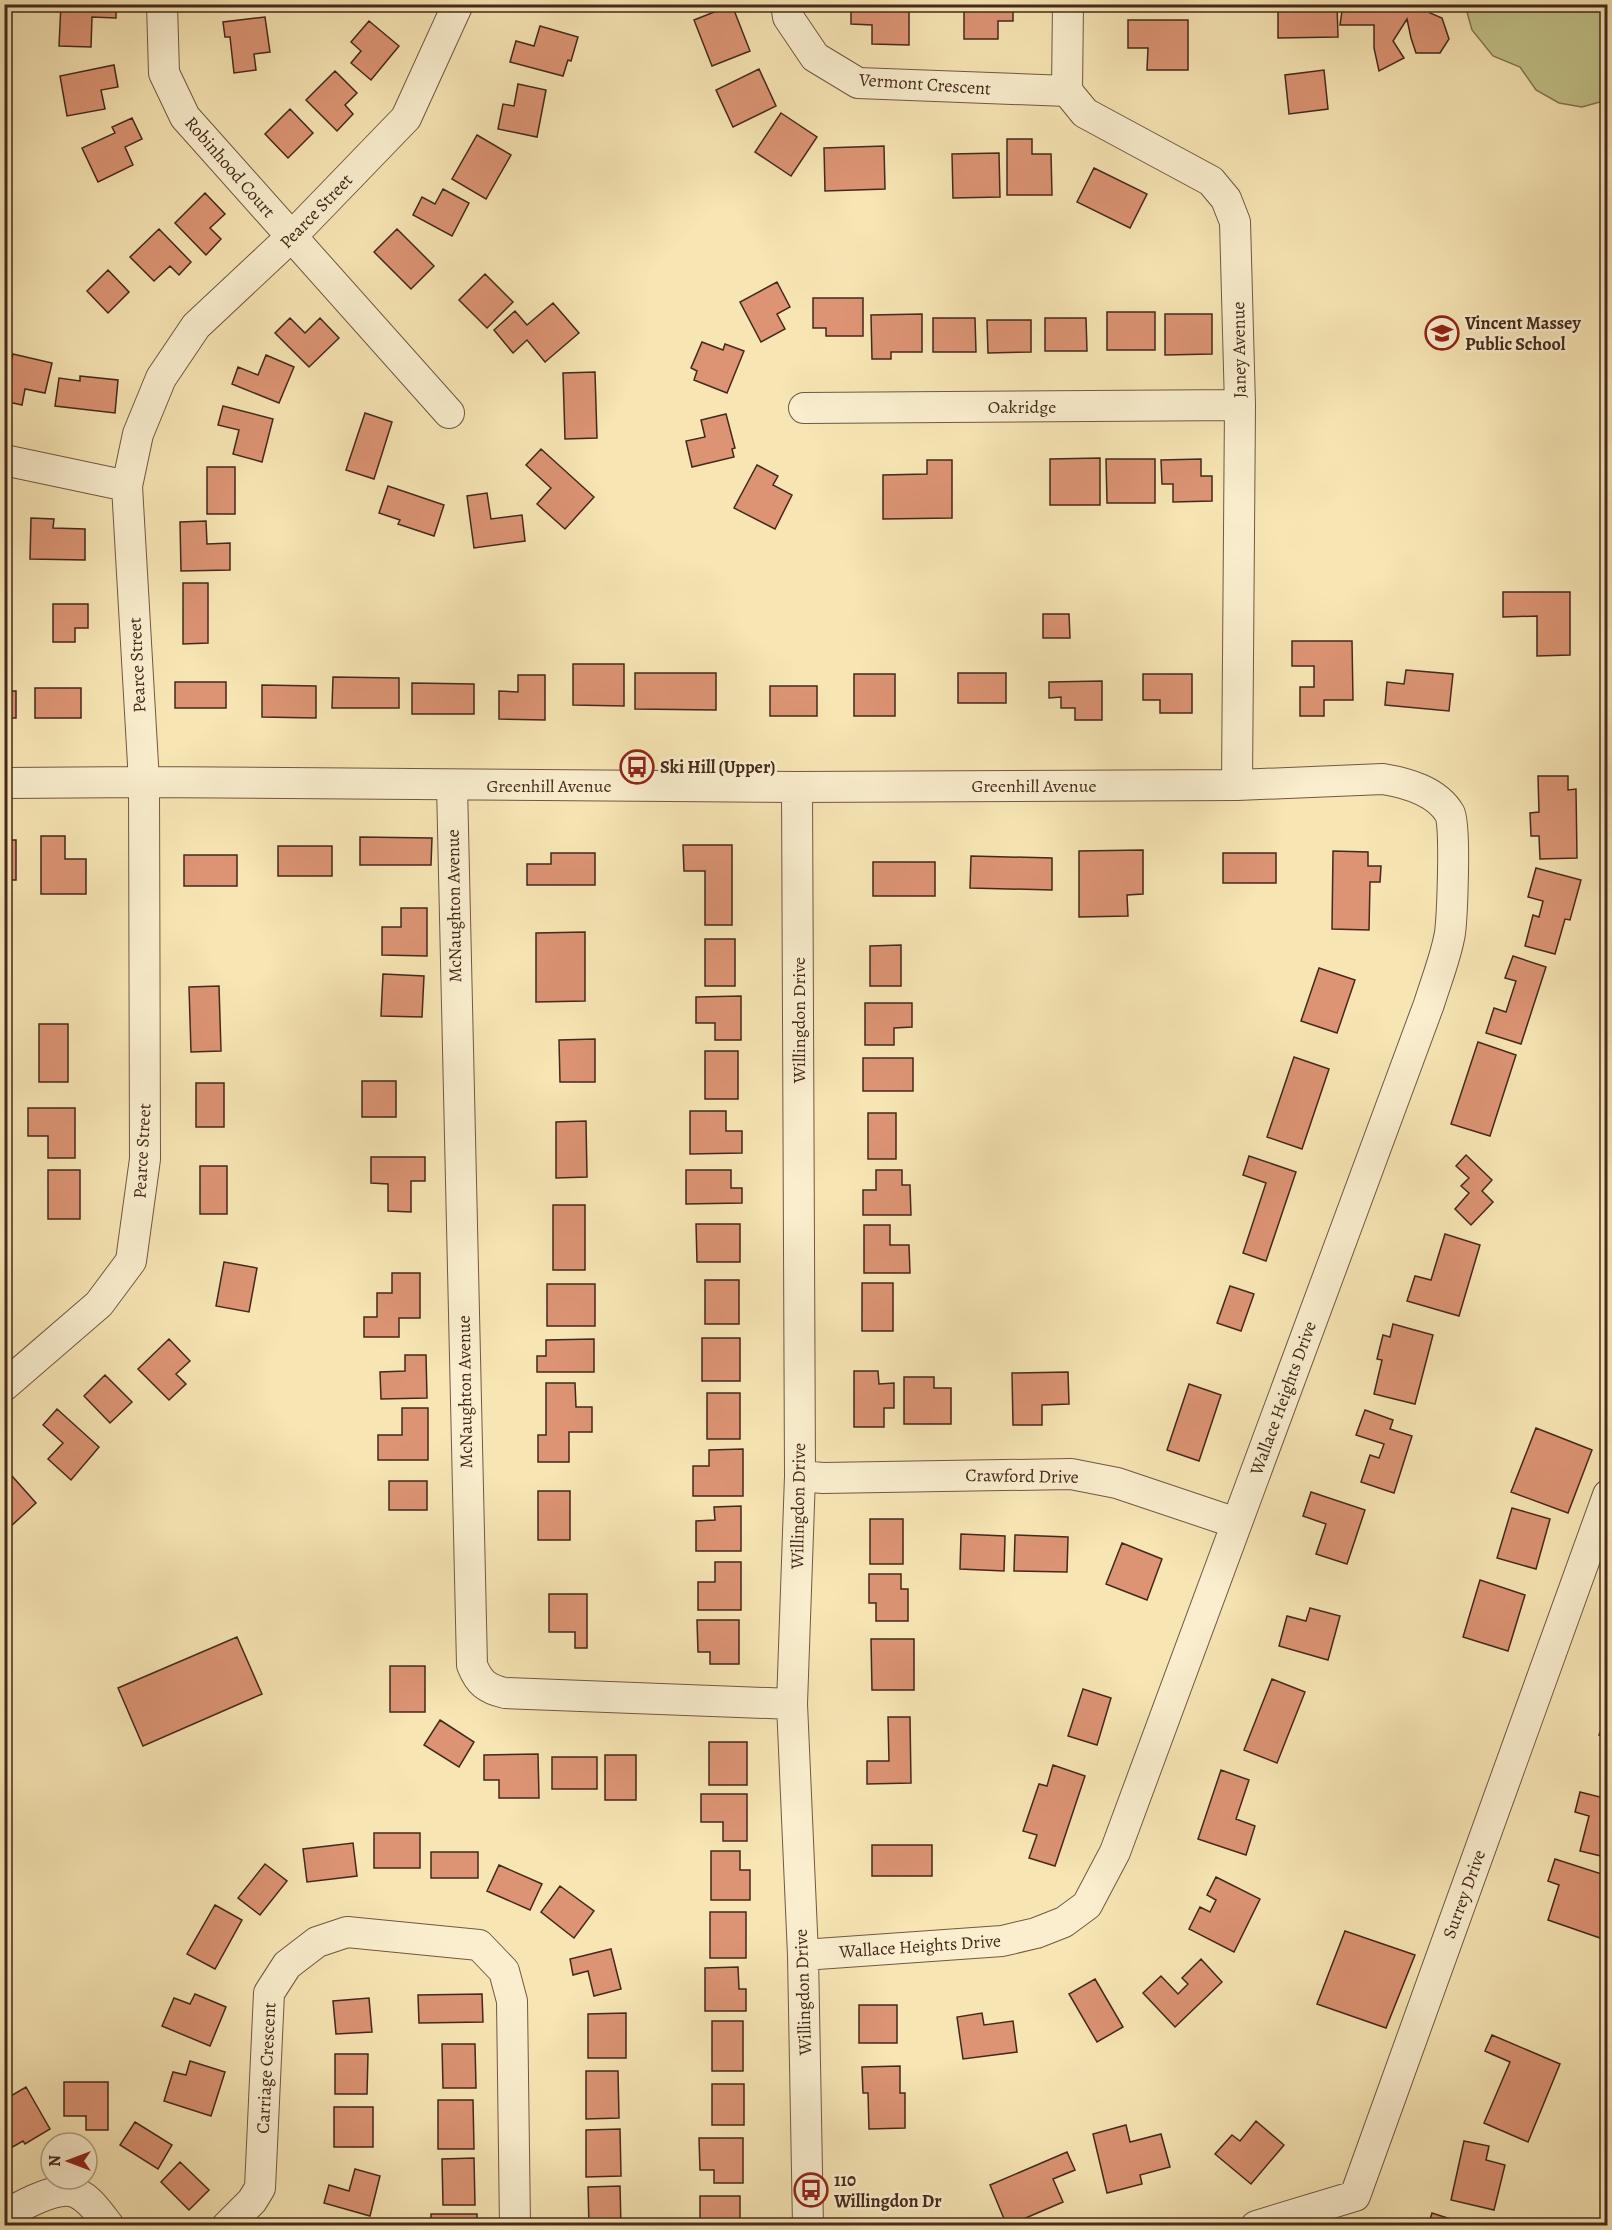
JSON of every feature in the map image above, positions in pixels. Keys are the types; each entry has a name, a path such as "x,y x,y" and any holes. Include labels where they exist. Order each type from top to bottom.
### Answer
{"street":[{"name":"Robinhood Court","path":"162,4 164,73 185,117 449,413"},
{"name":"Pearce Street","path":"4,1386 99,1304 131,1262 145,1159 144,782 127,486 138,434 161,378 196,326 291,237 406,118 458,4"},
{"name":"Vermont Crescent","path":"786,4 788,16 815,57 858,83 1067,91"},
{"path":"1067,91 1068,4"},
{"name":"Janey Avenue","path":"1067,91 1085,113 1211,181 1226,199 1236,222 1240,405 1236,785"},
{"name":"Oakridge","path":"804,408 1240,405"},
{"path":"4,460 127,486"},
{"name":"Wallace Heights Drive","path":"802,1955 1002,1941 1036,1933 1064,1922 1087,1905 1115,1852 1429,1004 1450,933 1453,846 1451,816 1437,798 1400,782 1383,779 1236,785"},
{"name":"Greenhill Avenue","path":"4,783 797,787 1236,785"},
{"name":"McNaughton Avenue","path":"452,785 472,1665 476,1676 483,1685 505,1693 792,1704"},
{"name":"Willingdon Drive","path":"797,787 800,1476 792,1704 802,1955 808,2226"},
{"name":"Crawford Drive","path":"800,1476 823,1478 1071,1474 1117,1483 1236,1523"},
{"name":"Surrey Drive","path":"1256,2226 1355,2196 1608,1495"},
{"name":"Carriage Crescent","path":"227,2226 252,2201 260,2188 269,1994 287,1965 294,1959 317,1942 347,1932 479,1945 504,1971 512,2001 515,2226"},
{"path":"4,2218 39,2197 70,2192 89,2201 109,2226"}],"green space":[{"path":"1465,5 1607,5 1607,54 1602,53 1608,63 1607,94 1603,101 1582,107 1559,103 1536,90 1520,67 1493,56 1472,30"}],"building":[{"path":"61,4 116,4 116,18 92,17 91,47 59,46"},
{"path":"547,4 579,4 579,10 547,10"},
{"path":"851,4 909,4 909,45 872,44 872,25 851,24"},
{"path":"964,4 1013,4 1013,21 998,21 998,39 964,39"},
{"path":"1278,4 1337,4 1338,37 1278,38"},
{"path":"1343,4 1426,4 1430,13 1442,18 1449,39 1440,53 1416,53 1407,19 1393,41 1404,58 1379,71 1374,48 1374,25 1340,25"},
{"path":"732,5 750,51 712,66 694,20"},
{"path":"265,17 270,52 254,54 256,70 234,73 230,37 225,37 223,22"},
{"path":"1128,20 1188,20 1188,70 1147,70 1148,48 1128,48"},
{"path":"369,21 399,46 371,80 351,63 361,51 351,42"},
{"path":"540,26 578,37 571,61 568,60 563,76 510,62 516,41 534,46"},
{"path":"114,65 118,87 101,90 105,109 67,116 60,76"},
{"path":"759,69 776,106 733,127 716,90"},
{"path":"1324,70 1328,109 1289,114 1285,75"},
{"path":"335,71 357,93 345,105 353,114 337,131 306,100"},
{"path":"518,84 546,90 537,137 498,129 503,104 514,106"},
{"path":"290,109 313,133 288,158 265,134"},
{"path":"781,113 817,137 791,176 755,152"},
{"path":"132,118 142,139 125,147 133,165 98,182 82,148 115,133 112,127"},
{"path":"477,135 511,155 486,199 452,179"},
{"path":"1007,139 1032,139 1032,154 1051,154 1052,195 1007,195"},
{"path":"884,146 885,189 825,191 824,148"},
{"path":"999,153 1000,197 953,198 952,154"},
{"path":"1094,168 1147,194 1130,228 1077,202"},
{"path":"443,189 469,203 452,236 413,215 422,197 435,204"},
{"path":"205,193 225,214 210,228 221,239 206,255 175,223"},
{"path":"159,229 191,262 179,275 170,266 154,281 130,257"},
{"path":"397,229 434,266 411,289 374,252"},
{"path":"108,270 129,292 108,313 87,291"},
{"path":"485,274 513,302 487,328 459,300"},
{"path":"777,282 790,307 777,314 785,329 761,342 740,302"},
{"path":"813,298 863,298 863,336 826,336 826,328 813,328"},
{"path":"553,303 579,333 545,362 527,340 513,353 494,330 515,311 527,325"},
{"path":"1107,312 1155,312 1155,350 1107,350"},
{"path":"922,314 922,352 891,352 891,359 872,359 871,315"},
{"path":"1165,314 1212,314 1212,354 1165,355"},
{"path":"290,318 305,333 320,318 339,338 309,367 275,333"},
{"path":"933,318 975,318 976,352 933,352"},
{"path":"1045,318 1086,318 1087,351 1045,351"},
{"path":"987,320 1031,320 1031,352 988,353"},
{"path":"702,342 723,350 725,344 744,351 727,393 694,380 697,371 691,368"},
{"path":"13,354 52,363 45,393 25,389 22,405 4,401 4,391"},
{"path":"266,355 294,367 279,403 232,384 238,367 258,375"},
{"path":"595,372 597,438 565,439 563,373"},
{"path":"80,376 118,380 115,413 55,406 59,378 80,381"},
{"path":"223,406 273,419 262,462 233,454 239,430 218,425"},
{"path":"365,413 392,422 374,479 346,470"},
{"path":"726,414 735,448 732,449 734,457 692,467 686,441 705,437 701,420"},
{"path":"541,449 594,497 565,529 537,504 551,488 526,465"},
{"path":"1100,458 1100,505 1050,505 1050,459"},
{"path":"1106,459 1155,459 1155,503 1107,503"},
{"path":"1201,459 1201,476 1212,476 1212,501 1173,502 1173,484 1162,484 1161,460"},
{"path":"927,460 952,460 952,518 883,519 883,475 927,474"},
{"path":"757,465 778,476 773,485 792,495 775,529 734,508"},
{"path":"207,467 235,467 235,514 207,514"},
{"path":"388,486 444,505 434,536 398,524 400,520 379,513"},
{"path":"487,493 491,519 522,515 525,541 474,548 467,496"},
{"path":"31,518 54,519 53,528 85,529 85,560 30,559"},
{"path":"206,521 207,544 230,543 230,570 181,571 180,522"},
{"path":"183,583 208,583 208,643 183,644"},
{"path":"1503,592 1570,592 1570,655 1537,656 1537,616 1503,617"},
{"path":"53,604 88,604 88,628 75,628 75,642 53,642"},
{"path":"1043,614 1069,614 1070,638 1043,638"},
{"path":"1292,641 1352,641 1353,700 1324,700 1324,716 1300,716 1300,687 1314,687 1314,666 1292,666"},
{"path":"573,664 624,664 624,706 573,705"},
{"path":"1406,670 1453,674 1449,711 1385,705 1387,682 1404,684"},
{"path":"635,673 716,673 716,710 635,709"},
{"path":"958,673 1006,673 1006,703 958,703"},
{"path":"854,674 895,674 895,716 854,716"},
{"path":"1143,674 1192,674 1192,713 1160,713 1160,700 1143,700"},
{"path":"518,675 545,675 545,720 499,719 499,691 518,692"},
{"path":"333,677 399,678 399,708 332,708"},
{"path":"1102,681 1102,720 1075,720 1075,708 1061,708 1061,697 1049,698 1049,682"},
{"path":"175,682 226,682 226,708 175,708"},
{"path":"412,683 474,684 474,714 412,714"},
{"path":"262,685 316,686 316,718 262,717"},
{"path":"770,686 817,686 817,716 770,716"},
{"path":"35,688 81,688 81,718 35,718"},
{"path":"4,691 16,691 16,718 4,718"},
{"path":"1538,776 1568,776 1568,790 1576,789 1577,858 1540,859 1539,836 1531,836 1530,813 1539,812"},
{"path":"41,836 65,836 65,859 86,859 86,894 41,894"},
{"path":"360,837 432,838 431,865 360,865"},
{"path":"4,840 16,840 16,880 4,880"},
{"path":"683,845 732,845 732,925 705,925 705,871 684,871"},
{"path":"278,846 332,846 332,876 278,876"},
{"path":"1143,850 1143,894 1127,895 1128,916 1079,917 1079,851"},
{"path":"1333,851 1368,852 1368,866 1381,866 1380,882 1370,882 1369,930 1332,929"},
{"path":"551,853 595,853 595,885 527,885 527,864 551,864"},
{"path":"1223,853 1276,853 1276,883 1223,883"},
{"path":"184,855 237,855 237,886 184,886"},
{"path":"971,856 1052,858 1052,890 970,888"},
{"path":"873,862 935,862 935,896 873,896"},
{"path":"1536,868 1581,880 1570,920 1565,919 1555,954 1525,946 1533,915 1539,917 1543,901 1528,897"},
{"path":"401,908 427,908 427,956 382,955 382,927 401,927"},
{"path":"585,932 585,1001 536,1002 536,933"},
{"path":"705,939 735,939 735,986 705,986"},
{"path":"901,945 901,986 870,986 870,946"},
{"path":"1513,956 1546,967 1521,1044 1486,1033 1494,1008 1506,1012 1516,981 1505,978"},
{"path":"1319,968 1355,980 1337,1033 1301,1021"},
{"path":"383,974 424,976 422,1017 381,1016"},
{"path":"219,986 221,1051 191,1052 189,987"},
{"path":"741,996 741,1040 715,1040 715,1023 696,1023 696,997"},
{"path":"865,1003 912,1003 912,1027 894,1028 894,1045 865,1045"},
{"path":"39,1024 68,1024 68,1082 39,1082"},
{"path":"595,1039 595,1082 560,1082 559,1040"},
{"path":"1478,1042 1516,1055 1490,1136 1451,1124"},
{"path":"705,1051 738,1051 738,1099 705,1099"},
{"path":"1294,1057 1329,1069 1302,1149 1267,1137"},
{"path":"863,1058 913,1058 913,1091 863,1091"},
{"path":"362,1081 396,1081 396,1117 362,1117"},
{"path":"196,1083 224,1083 224,1127 196,1127"},
{"path":"28,1108 75,1108 75,1158 48,1158 48,1136 28,1136"},
{"path":"690,1111 726,1111 726,1131 742,1131 742,1153 690,1154"},
{"path":"868,1113 896,1113 896,1159 868,1159"},
{"path":"586,1121 587,1177 556,1178 556,1122"},
{"path":"1466,1155 1492,1180 1482,1191 1493,1202 1471,1225 1455,1209 1469,1193 1461,1186 1469,1178 1456,1166"},
{"path":"1249,1156 1296,1172 1266,1261 1243,1253 1266,1183 1243,1175"},
{"path":"371,1157 425,1157 425,1181 411,1181 411,1212 388,1211 388,1184 371,1183"},
{"path":"200,1166 227,1166 227,1214 200,1214"},
{"path":"48,1170 80,1170 80,1219 48,1219"},
{"path":"686,1170 731,1170 731,1188 742,1188 742,1203 686,1204"},
{"path":"876,1170 902,1170 902,1185 910,1185 911,1215 863,1215 863,1190 876,1190"},
{"path":"553,1205 585,1205 585,1270 553,1270"},
{"path":"696,1224 740,1224 740,1262 697,1262"},
{"path":"864,1225 890,1225 890,1245 909,1245 910,1273 864,1273"},
{"path":"1445,1234 1480,1245 1459,1316 1407,1301 1415,1276 1431,1280"},
{"path":"224,1262 257,1268 249,1312 216,1306"},
{"path":"392,1273 420,1273 420,1318 399,1318 399,1337 364,1337 364,1317 377,1317 377,1293 392,1293"},
{"path":"705,1280 739,1280 739,1324 705,1324"},
{"path":"862,1283 893,1283 893,1331 862,1331"},
{"path":"547,1284 595,1284 595,1326 547,1326"},
{"path":"1230,1286 1254,1294 1241,1331 1217,1323"},
{"path":"1393,1324 1433,1335 1415,1404 1374,1394 1382,1360 1377,1359 1383,1335 1390,1337"},
{"path":"702,1338 740,1338 740,1381 702,1381"},
{"path":"169,1339 190,1361 176,1374 186,1384 169,1400 138,1369"},
{"path":"594,1339 594,1372 537,1372 537,1356 546,1356 546,1340"},
{"path":"405,1355 426,1355 427,1398 381,1399 380,1372 405,1371"},
{"path":"854,1371 878,1371 879,1384 894,1383 894,1408 884,1408 884,1427 854,1427"},
{"path":"1068,1372 1069,1404 1042,1405 1042,1425 1013,1425 1012,1373"},
{"path":"105,1375 132,1402 110,1423 84,1396"},
{"path":"904,1377 934,1377 934,1388 951,1388 951,1424 904,1424"},
{"path":"546,1383 575,1383 576,1407 592,1407 592,1432 569,1432 569,1462 538,1462 538,1435 546,1435"},
{"path":"1189,1384 1221,1395 1199,1461 1167,1450"},
{"path":"707,1393 740,1393 740,1439 707,1439"},
{"path":"402,1408 428,1408 428,1460 378,1460 378,1435 402,1435"},
{"path":"57,1409 99,1447 71,1480 48,1459 63,1443 43,1425"},
{"path":"1365,1410 1393,1420 1390,1429 1412,1436 1394,1493 1361,1482 1370,1455 1379,1458 1384,1444 1356,1435"},
{"path":"1536,1428 1592,1450 1568,1513 1511,1492"},
{"path":"743,1449 743,1496 693,1496 693,1466 709,1466 709,1450"},
{"path":"4,1467 36,1503 10,1527 4,1520"},
{"path":"389,1481 427,1481 427,1510 389,1510"},
{"path":"538,1491 570,1491 570,1540 538,1540"},
{"path":"1311,1492 1365,1510 1347,1564 1316,1554 1326,1524 1303,1516"},
{"path":"741,1506 741,1551 696,1551 696,1521 715,1520 714,1507"},
{"path":"1512,1508 1550,1519 1536,1569 1497,1558"},
{"path":"870,1519 903,1519 903,1564 870,1564"},
{"path":"961,1534 1005,1536 1004,1571 960,1569"},
{"path":"1015,1535 1068,1537 1067,1572 1014,1571"},
{"path":"1122,1543 1162,1559 1147,1600 1106,1584"},
{"path":"715,1562 741,1562 741,1610 698,1610 698,1582 715,1582"},
{"path":"869,1574 901,1574 901,1589 908,1589 908,1621 876,1621 876,1603 869,1603"},
{"path":"1480,1580 1525,1595 1508,1651 1463,1637"},
{"path":"549,1594 587,1594 587,1648 575,1648 575,1632 549,1632"},
{"path":"1310,1608 1340,1616 1328,1660 1279,1646 1287,1616 1306,1621"},
{"path":"697,1620 739,1620 739,1664 710,1664 710,1652 698,1652"},
{"path":"237,1637 262,1694 143,1746 118,1688"},
{"path":"871,1639 914,1639 914,1690 872,1690"},
{"path":"390,1666 425,1666 425,1712 390,1712"},
{"path":"1272,1679 1305,1692 1277,1763 1244,1750"},
{"path":"1083,1689 1111,1698 1097,1745 1068,1736"},
{"path":"888,1717 910,1717 911,1783 867,1784 867,1761 889,1761"},
{"path":"1608,1717 1608,1738 1599,1735"},
{"path":"440,1720 474,1742 459,1767 424,1745"},
{"path":"709,1742 747,1742 747,1785 709,1785"},
{"path":"538,1754 539,1798 499,1798 499,1780 484,1780 484,1755"},
{"path":"605,1755 636,1755 636,1800 605,1800"},
{"path":"552,1757 597,1757 597,1789 552,1789"},
{"path":"1053,1765 1085,1776 1055,1866 1029,1858 1037,1835 1023,1831 1039,1784 1047,1786"},
{"path":"1221,1770 1249,1780 1236,1819 1255,1826 1246,1855 1198,1839"},
{"path":"1580,1792 1608,1799 1608,1847 1604,1846 1601,1856 1580,1851 1589,1816 1575,1812"},
{"path":"701,1794 747,1794 747,1841 723,1841 723,1822 701,1822"},
{"path":"374,1833 420,1833 420,1868 374,1868"},
{"path":"353,1843 357,1876 307,1882 303,1849"},
{"path":"872,1845 932,1845 932,1876 872,1876"},
{"path":"711,1851 740,1851 740,1870 750,1870 750,1900 711,1900"},
{"path":"431,1852 478,1852 478,1878 431,1878"},
{"path":"1555,1859 1608,1876 1608,1914 1600,1938 1548,1920 1559,1885 1548,1881"},
{"path":"265,1864 287,1881 260,1915 238,1898"},
{"path":"499,1865 542,1884 530,1910 487,1891"},
{"path":"1216,1877 1260,1899 1234,1952 1189,1929 1200,1907 1210,1912 1216,1900 1207,1895"},
{"path":"560,1886 594,1911 574,1938 541,1912"},
{"path":"215,1905 242,1920 215,1969 187,1954"},
{"path":"710,1912 746,1912 746,1958 710,1958"},
{"path":"1345,1931 1415,1955 1386,2028 1317,2004"},
{"path":"611,1949 621,1989 594,1996 588,1971 573,1975 570,1959"},
{"path":"1201,1959 1222,1982 1175,2027 1143,1993 1161,1976 1178,1994 1188,1984 1182,1978"},
{"path":"738,1967 739,1989 746,1989 746,2011 705,2011 705,1968"},
{"path":"1095,1979 1123,2027 1097,2042 1069,1994"},
{"path":"195,1994 226,2007 210,2046 162,2026 174,1998 190,2004"},
{"path":"482,1994 483,2022 419,2023 418,1995"},
{"path":"369,1998 372,2032 336,2034 333,2001"},
{"path":"859,2005 897,2005 897,2043 859,2043"},
{"path":"626,2013 626,2058 588,2058 588,2014"},
{"path":"982,2013 984,2025 1013,2021 1017,2052 963,2059 957,2017"},
{"path":"712,2021 743,2021 743,2071 712,2071"},
{"path":"1492,2035 1560,2064 1528,2142 1484,2123 1510,2062 1485,2051"},
{"path":"442,2044 475,2044 476,2088 443,2088"},
{"path":"335,2054 368,2054 367,2094 335,2094"},
{"path":"190,2061 225,2072 211,2116 164,2101 173,2072 186,2075"},
{"path":"900,2066 900,2093 905,2093 905,2128 869,2129 868,2093 863,2093 862,2067"},
{"path":"586,2071 618,2071 619,2118 586,2119"},
{"path":"64,2082 108,2082 108,2130 86,2130 86,2116 64,2116"},
{"path":"712,2084 744,2084 744,2125 712,2125"},
{"path":"26,2087 50,2129 39,2131 39,2136 25,2144 23,2141 9,2149 4,2142 4,2100"},
{"path":"438,2100 473,2100 474,2149 438,2149"},
{"path":"334,2107 373,2107 373,2147 334,2147"},
{"path":"1256,2121 1284,2145 1251,2184 1215,2154 1232,2135 1240,2141"},
{"path":"135,2122 172,2145 158,2169 120,2145"},
{"path":"1126,2125 1130,2142 1161,2134 1170,2167 1140,2175 1142,2184 1107,2193 1093,2134"},
{"path":"620,2129 621,2176 586,2177 586,2130"},
{"path":"699,2138 743,2138 743,2183 714,2183 714,2170 700,2170"},
{"path":"1464,2141 1489,2146 1486,2160 1505,2165 1494,2210 1451,2200"},
{"path":"1067,2152 1075,2170 1053,2179 1063,2202 1007,2226 990,2185"},
{"path":"474,2158 475,2205 443,2205 442,2159"},
{"path":"180,2162 209,2190 189,2210 161,2182"},
{"path":"355,2169 380,2176 370,2216 324,2203 329,2185 349,2191"},
{"path":"620,2186 621,2226 589,2226 588,2187"},
{"path":"700,2196 740,2196 740,2226 700,2226"},
{"path":"1432,2213 1460,2222 1459,2226 1428,2226"},
{"path":"431,2214 477,2214 477,2226 431,2226"}],"place":[{"name":"Vincent Massey Public School","path":"1442,333"},
{"name":"Ski Hill (Upper)","path":"637,767"},
{"name":"110 Willingdon Dr","path":"811,2190"}]}
